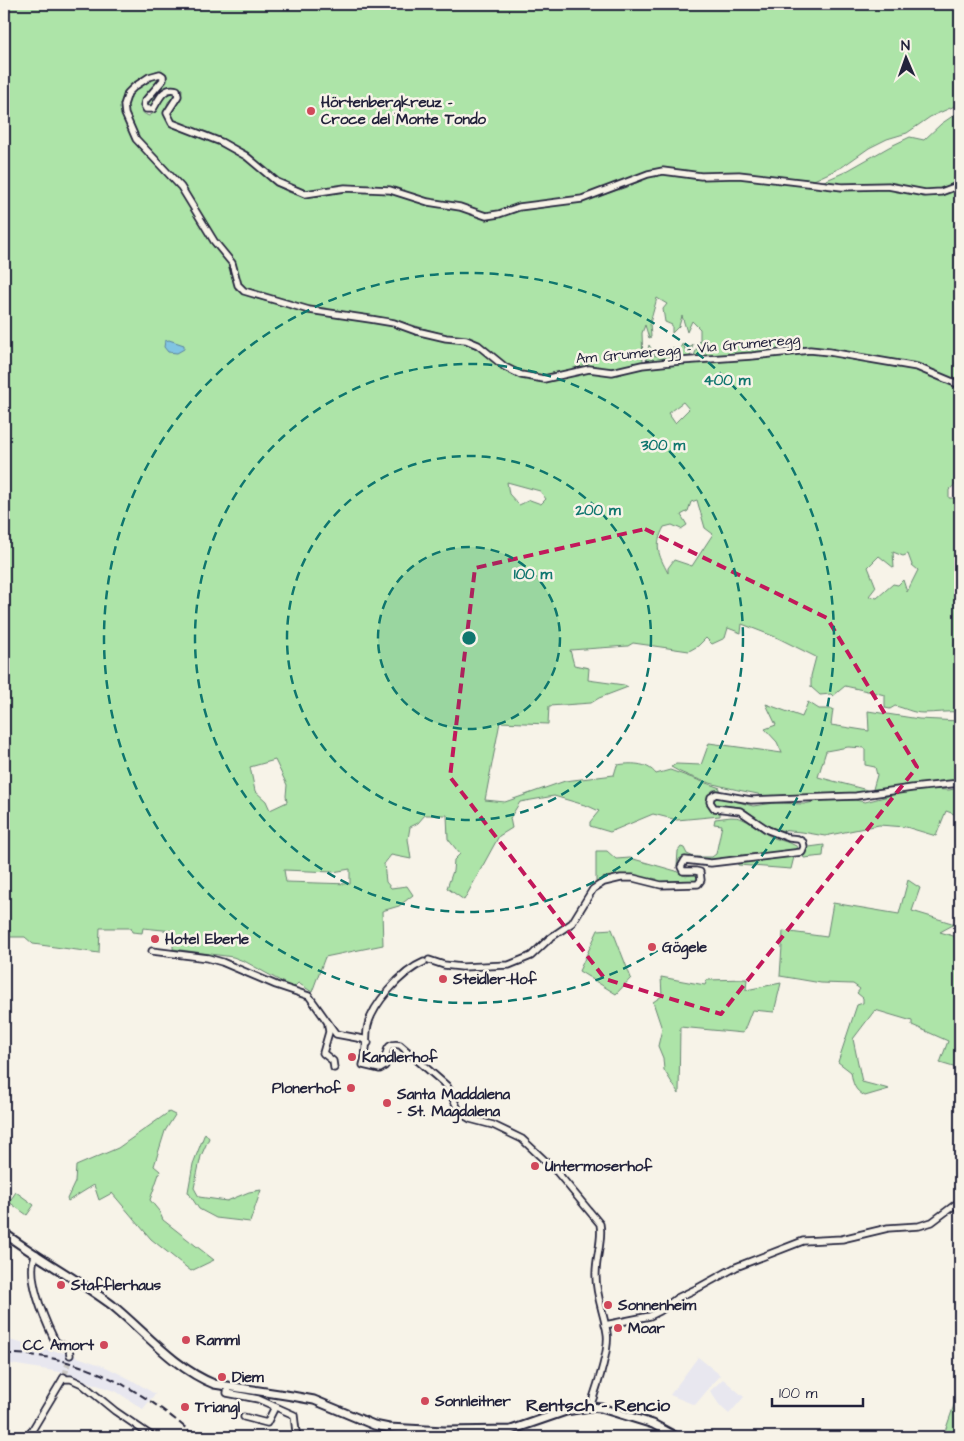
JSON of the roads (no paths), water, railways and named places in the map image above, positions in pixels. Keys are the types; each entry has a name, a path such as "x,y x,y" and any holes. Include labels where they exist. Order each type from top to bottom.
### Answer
{"street":[{"name":"Am Grumeregg - Via Grumeregg","path":"960,186 941,192 925,193 888,186 842,187 739,175 701,176 663,171 648,174 582,199 519,207 486,216 460,206 428,202 390,190 345,188 305,194 290,189 277,182 246,156 221,142 172,123 167,115 178,96 178,91 175,89 165,91 152,108 146,109 144,101 151,91 163,80 163,76 160,74 149,77 134,87 128,93 124,105 125,114 136,139 181,186 214,241 232,263 238,285 244,292 258,297 309,310 370,318 446,338 466,340 478,345 505,367 521,374 544,379 589,369 612,372 642,365 810,350 917,367 960,385"},
{"path":"590,1407 607,1346 607,1333 599,1302 596,1274 597,1253 602,1234 600,1224 574,1190 546,1160 522,1139 493,1124 470,1119 460,1113 447,1086 400,1045 389,1045 386,1050 385,1066 380,1069 363,1065 367,1054 368,1024 376,1006 383,996 415,966 426,961 462,967 509,965 531,956 550,938 572,923 593,889 599,884 621,878 661,885 698,884 701,880 700,872 683,871 681,867 685,860 711,863 802,852 803,842 798,839 789,838 768,830 740,811 714,808 710,802 711,797 716,794 751,800 856,796 912,788 960,784"},
{"path":"152,950 208,958 222,962 276,985 309,996 336,1034 363,1039 368,1042"},
{"path":"328,1022 329,1032 323,1053 333,1061 334,1068"},
{"path":"605,1325 650,1316 677,1298 736,1267 803,1241 842,1239 888,1228 919,1226 932,1222 960,1201"},
{"path":"4,1234 86,1286 185,1369 203,1380 228,1387 314,1400 374,1425 402,1430 510,1430 566,1411 590,1407 601,1408 653,1424 677,1437"},
{"path":"36,1254 33,1269 34,1290 53,1337 56,1342 69,1348 70,1354"},
{"path":"28,1437 64,1377 71,1378 82,1384 114,1411 152,1437"},
{"path":"228,1387 226,1393 258,1399 294,1416 296,1432 299,1437"},
{"path":"244,1417 267,1423 275,1407"}],"water":[{"path":"169,340 184,345 184,349 177,353 168,352 164,347 165,341"}],"tunnel":[{"path":"65,1375 70,1355"}],"railway":[{"path":"4,1354 31,1355 57,1360 83,1367 108,1377 154,1404 196,1437"}],"place":[{"name":"Hörtenbergkreuz - Croce del Monte Tondo","path":"311,111"},
{"name":"Hotel Eberle","path":"155,939"},
{"name":"Gögele","path":"652,947"},
{"name":"Steidler-Hof","path":"443,979"},
{"name":"Kandlerhof","path":"352,1057"},
{"name":"Plonerhof","path":"351,1088"},
{"name":"Santa Maddalena - St. Magdalena","path":"387,1103"},
{"name":"Untermoserhof","path":"535,1166"},
{"name":"Stafflerhaus","path":"61,1285"},
{"name":"Sonnenheim","path":"608,1305"},
{"name":"Moar","path":"618,1328"},
{"name":"Ramml","path":"186,1340"},
{"name":"CC Amort","path":"104,1345"},
{"name":"Diem","path":"222,1377"},
{"name":"Sonnleitner","path":"425,1401"},
{"name":"Triangl","path":"185,1407"}],"district":[{"name":"Rentsch - Rencio","path":"598,1405"}]}
